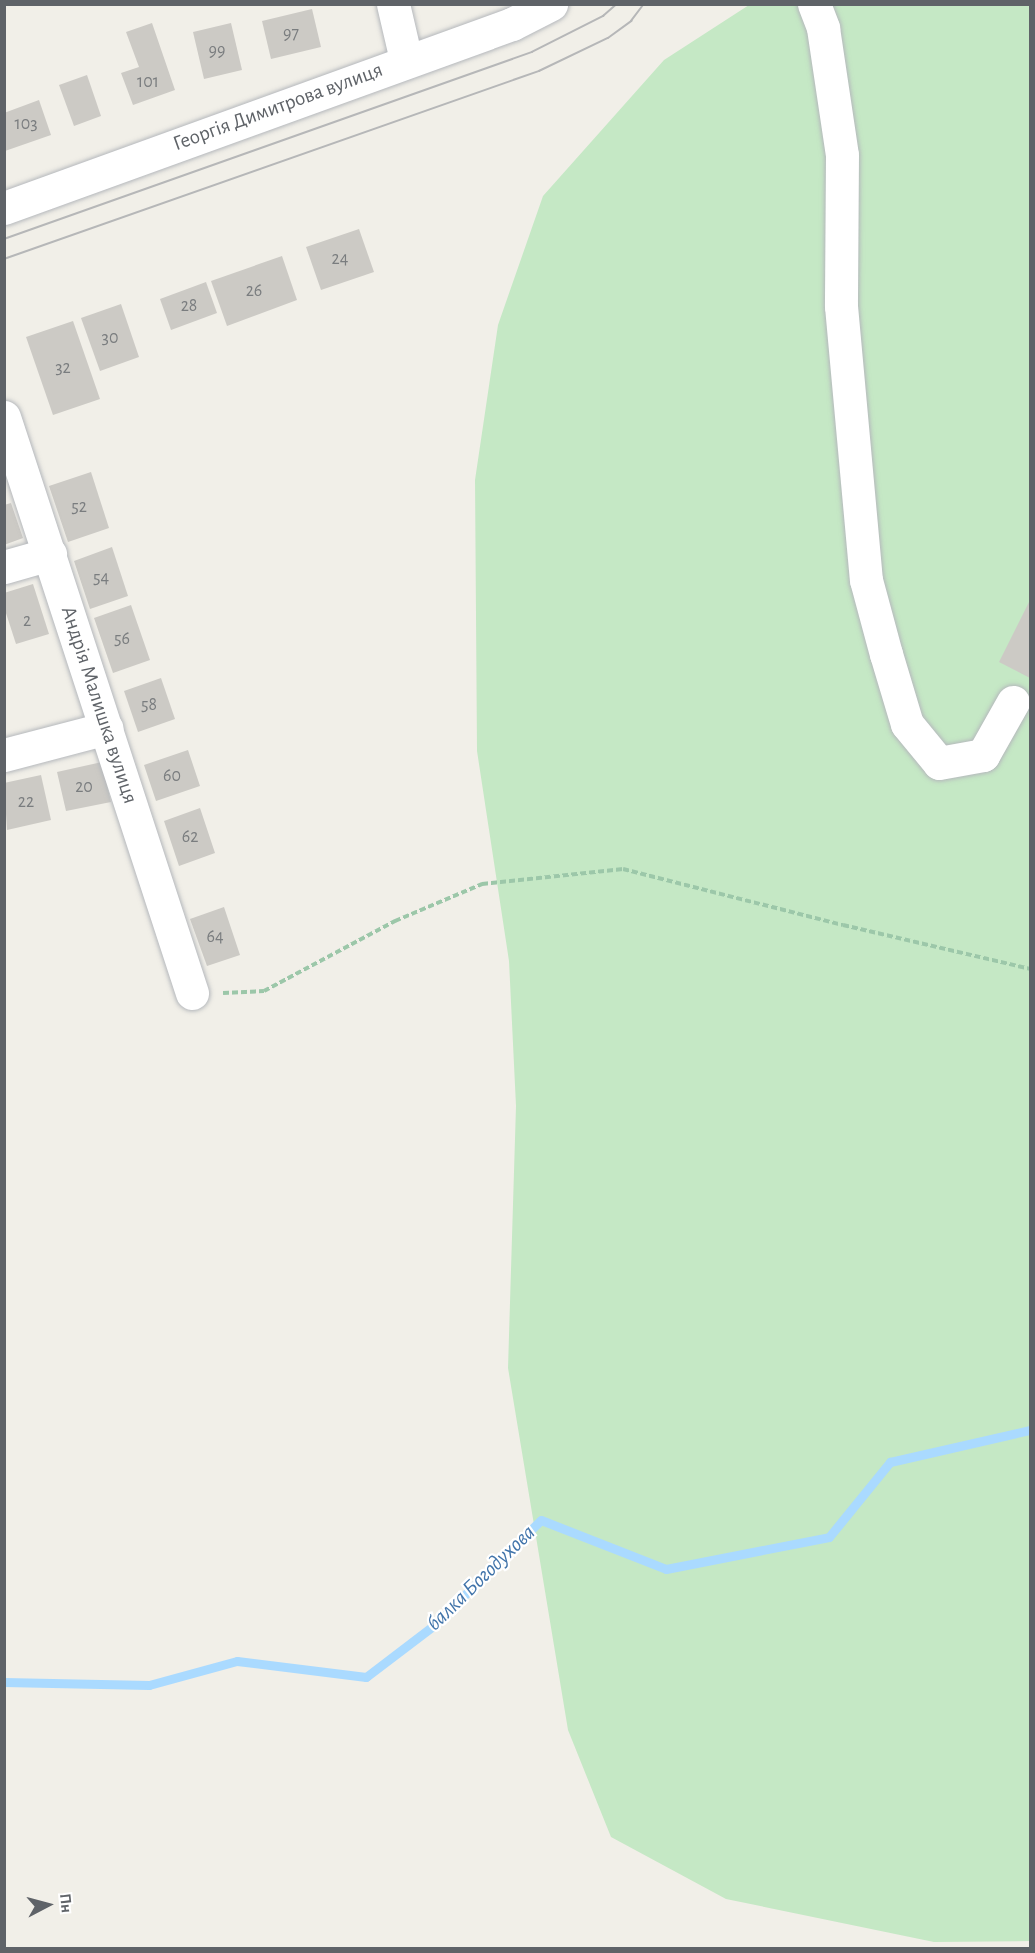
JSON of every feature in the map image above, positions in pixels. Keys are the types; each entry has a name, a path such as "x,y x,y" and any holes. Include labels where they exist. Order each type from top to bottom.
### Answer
{"street":[{"path":"393,4 406,60"},
{"name":"Георгія Димитрова вулиця","path":"4,208 406,60 512,24 551,4"},
{"path":"814,4 823,28 842,155 841,306 866,580 886,654 907,724 939,763 983,754 1013,702"},
{"name":"Андрія Малишка вулиця","path":"4,417 192,993"},
{"path":"4,567 50,554"},
{"path":"4,754 107,728"}],"path":[{"path":"192,993 264,991 395,921 482,884 623,869 1030,969"}],"green space":[{"path":"749,5 1030,5 1030,1941 934,1942 726,1899 611,1837 568,1730 508,1368 516,1106 509,961 477,751 475,480 498,325 543,196 664,60"}],"building":[{"path":"312,9 321,47 271,59 262,21"},
{"path":"152,23 175,90 133,105 121,73 139,67 126,32"},
{"path":"231,23 242,70 204,79 193,32"},
{"path":"87,75 101,116 74,126 59,85"},
{"path":"39,100 51,135 5,151 4,113"},
{"path":"359,229 374,272 321,290 306,247"},
{"path":"282,256 297,300 227,326 211,281"},
{"path":"206,282 217,313 171,330 160,299"},
{"path":"121,304 139,357 100,371 81,318"},
{"path":"73,321 100,399 53,415 26,337"},
{"path":"91,472 109,528 68,542 49,486"},
{"path":"11,503 23,538 4,545 4,505"},
{"path":"112,547 128,596 90,609 74,561"},
{"path":"33,584 49,634 16,644 4,607 4,593"},
{"path":"1030,600 1030,678 999,662"},
{"path":"131,605 150,660 113,673 94,618"},
{"path":"161,678 175,719 138,732 124,691"},
{"path":"188,750 200,786 156,801 144,765"},
{"path":"102,762 111,802 66,811 57,772"},
{"path":"41,775 51,820 7,830 4,783"},
{"path":"200,808 215,853 179,866 164,821"},
{"path":"224,907 240,955 207,966 190,919"}],"waterway":[{"name":"балка Богодухова","path":"4,1682 149,1685 237,1661 366,1677 433,1626 541,1520 666,1569 829,1537 890,1462 1030,1430"}],"tram line":[{"path":"4,239 532,52 603,16 617,4"},
{"path":"4,259 539,71 608,38 631,21 644,4"}]}
